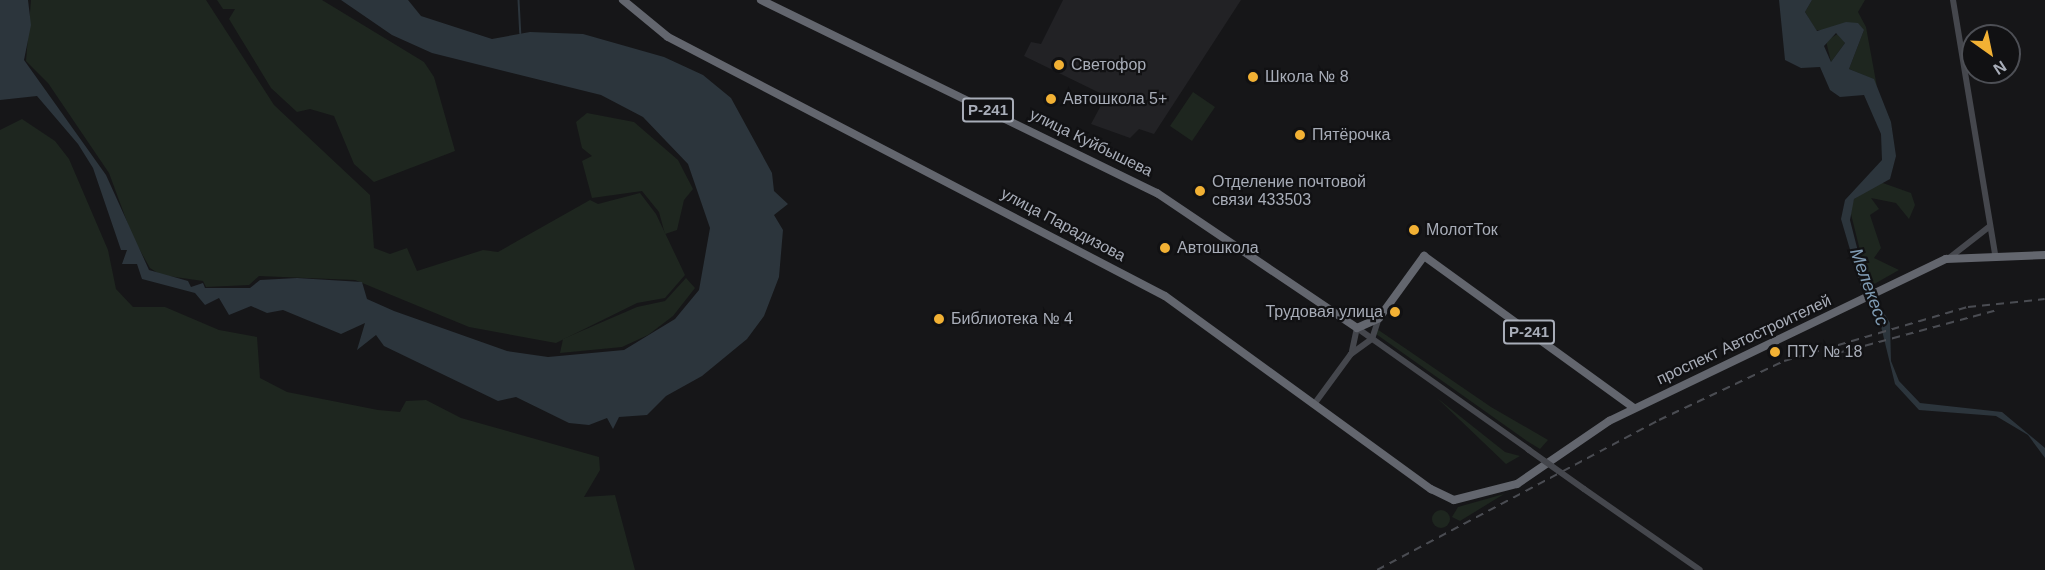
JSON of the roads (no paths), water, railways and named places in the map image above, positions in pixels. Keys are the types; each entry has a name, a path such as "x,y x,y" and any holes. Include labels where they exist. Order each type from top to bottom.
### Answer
{"highway":[{"name":"улица Парадизова","path":"624,0 668,37 1165,296 1442,497 1471,499"},
{"name":"улица Куйбышева","path":"761,0 1096,161 1212,225 1357,328"},
{"name":"проспект Автостроителей","path":"1471,499 1534,475 1582,435 1634,408 1852,306 1946,259 1995,255 2045,255"},
{"name":"Р-241","path":"1357,328 1379,318 1424,256 1634,408"}],"main road":[{"path":"1953,0 1995,255"},
{"path":"1946,259 1989,227"},
{"path":"1315,403 1351,354 1372,339 1379,318"},
{"path":"1351,354 1357,328 1700,570"}],"waterway":[{"path":"519,0 521,33"}],"railway":[{"path":"1377,570 1659,420 1784,361 1968,307 2045,299"},
{"path":"1838,353 1994,311"}],"place":[{"name":"Светофор","path":"1059,65"},
{"name":"Школа № 8","path":"1253,77"},
{"name":"Автошкола 5+","path":"1051,99"},
{"name":"Пятёрочка","path":"1300,135"},
{"name":"Отделение почтовой связи 433503","path":"1200,191"},
{"name":"МолотТок","path":"1414,230"},
{"name":"Автошкола","path":"1165,248"},
{"name":"Трудовая улица","path":"1395,312"},
{"name":"Библиотека № 4","path":"939,319"},
{"name":"ПТУ № 18","path":"1775,352"}],"water label":[{"name":"Мелекесс","path":"1869,287"}]}
